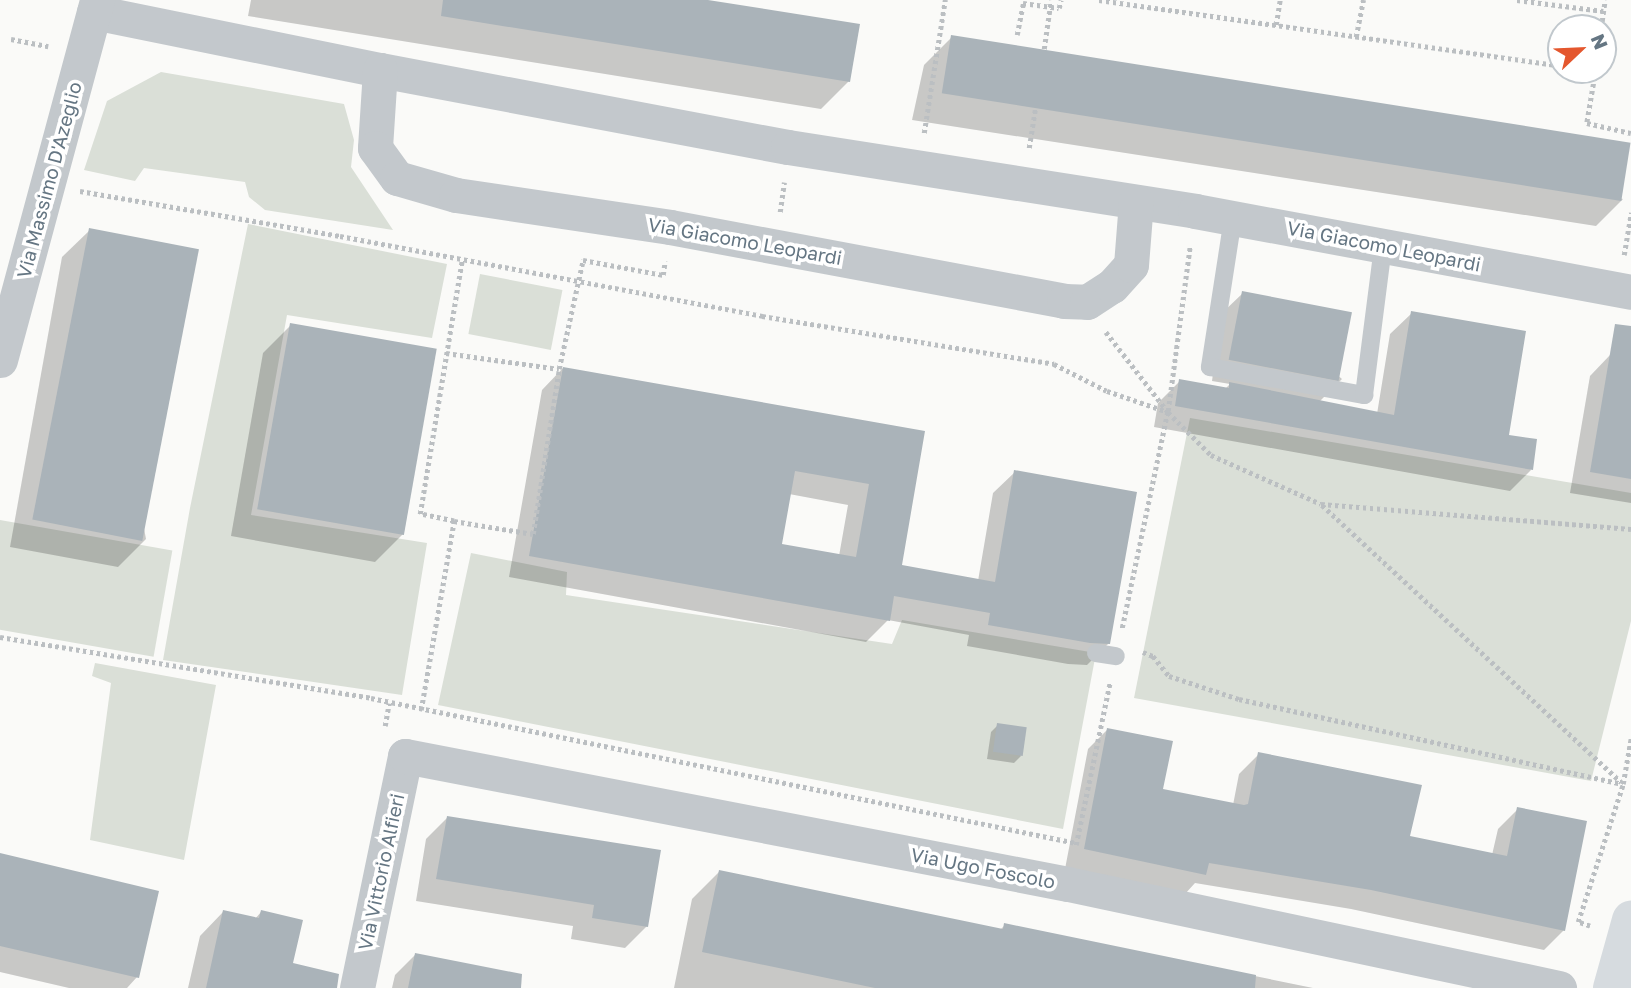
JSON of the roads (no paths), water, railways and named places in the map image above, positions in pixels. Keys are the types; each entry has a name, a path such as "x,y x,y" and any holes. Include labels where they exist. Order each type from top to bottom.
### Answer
{"street":[{"name":"Via Giacomo Leopardi","path":"95,6 380,70 788,146 1195,211 1383,246 1627,277"},
{"name":"Via Massimo D'Azeglio","path":"0,360 95,6"},
{"name":"Via Giacomo Leopardi","path":"380,70 376,148 397,178 456,195 670,227 1050,298 1087,302 1112,286 1131,265 1136,202"},
{"name":"Via Ugo Foscolo","path":"405,756 1068,884 1559,988"},
{"name":"Via Vittorio Alfieri","path":"357,988 405,756"},
{"path":"1612,988 1631,920"}],"lane":[{"path":"1233,218 1210,367 1364,395 1383,246"},
{"path":"1096,653 1118,650"}]}
